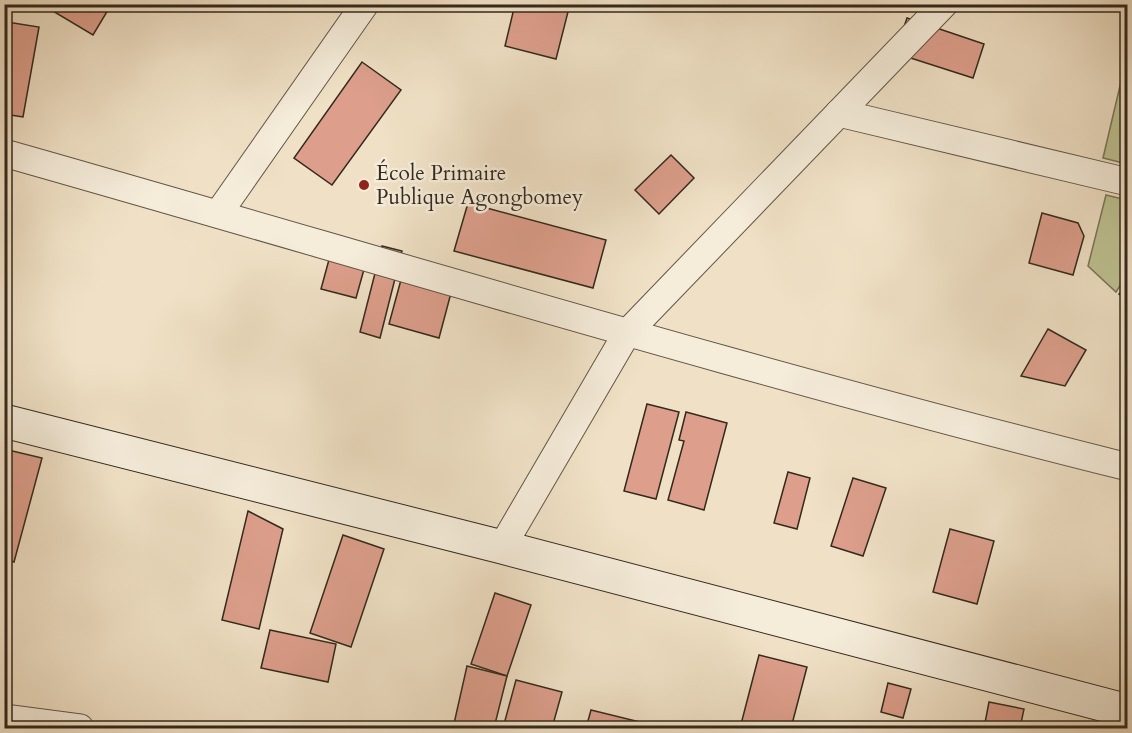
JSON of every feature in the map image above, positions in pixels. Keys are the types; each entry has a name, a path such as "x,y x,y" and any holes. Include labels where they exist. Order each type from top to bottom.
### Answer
{"street":[{"path":"218,214 365,4"},
{"path":"502,547 627,333 944,4"},
{"path":"839,113 1128,182"},
{"path":"4,153 627,333 1128,467"},
{"path":"4,421 502,547 1128,711"},
{"path":"4,718 80,729"}],"green space":[{"path":"1124,69 1128,70 1127,164 1103,158"},
{"path":"1106,195 1127,200 1127,275 1116,292 1088,266"}],"building":[{"path":"41,4 99,4 108,10 93,35"},
{"path":"515,4 570,4 556,59 505,46"},
{"path":"907,18 984,44 973,78 895,53"},
{"path":"7,22 39,27 23,117 4,114 4,33"},
{"path":"362,62 401,90 332,185 294,158"},
{"path":"671,155 694,178 659,214 635,190"},
{"path":"468,203 606,240 593,288 454,251"},
{"path":"1042,213 1078,223 1084,236 1073,275 1029,263"},
{"path":"333,245 368,255 356,298 321,289"},
{"path":"382,246 402,251 380,338 360,332"},
{"path":"405,265 455,278 439,338 389,324"},
{"path":"1128,283 1128,300 1119,294"},
{"path":"1048,329 1086,350 1065,386 1021,376"},
{"path":"647,404 679,412 656,499 624,491"},
{"path":"686,412 727,423 704,510 668,500 684,441 679,440"},
{"path":"4,449 42,458 14,562 4,559"},
{"path":"788,472 810,478 797,529 774,523"},
{"path":"853,478 886,488 863,556 831,546"},
{"path":"248,511 283,529 259,629 222,620"},
{"path":"950,529 994,541 977,604 933,592"},
{"path":"343,535 384,549 351,647 310,633"},
{"path":"495,593 531,605 507,676 471,664"},
{"path":"270,630 336,644 328,682 261,668"},
{"path":"759,655 807,667 791,728 740,728"},
{"path":"467,666 507,676 494,728 453,728"},
{"path":"516,680 562,692 552,728 503,728"},
{"path":"888,683 911,689 903,718 881,712"},
{"path":"989,702 1024,709 1020,728 984,728"},
{"path":"591,710 640,722 638,728 586,728"},
{"path":"677,724 696,728 676,728"},
{"path":"1030,724 1049,728 1029,728"}],"place":[{"name":"École Primaire Publique Agongbomey","path":"364,185"}]}
